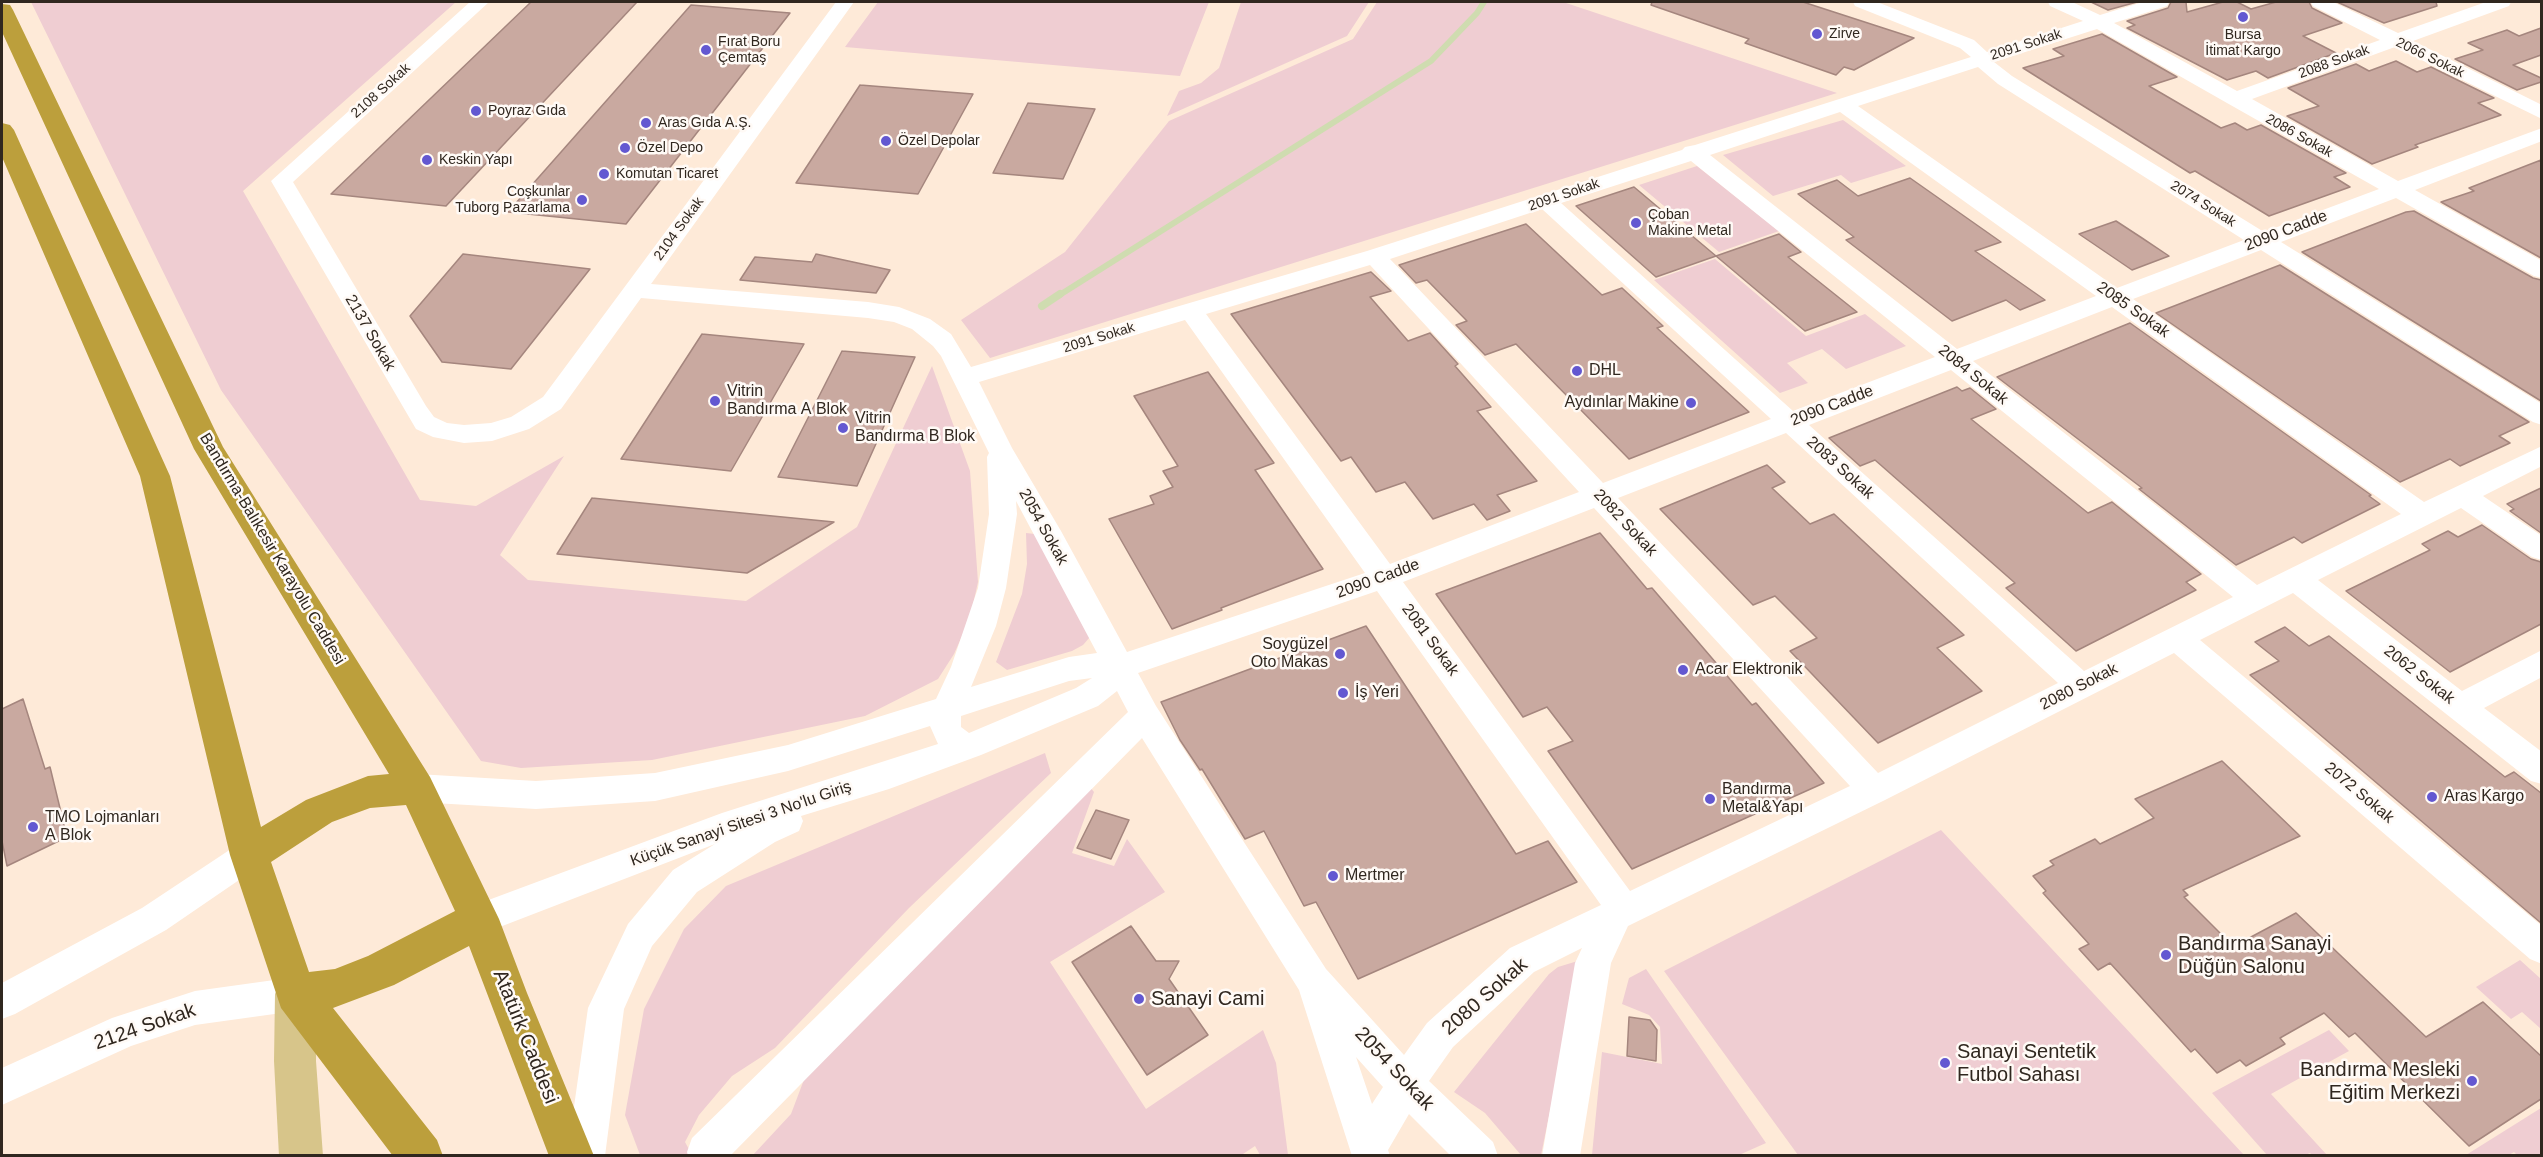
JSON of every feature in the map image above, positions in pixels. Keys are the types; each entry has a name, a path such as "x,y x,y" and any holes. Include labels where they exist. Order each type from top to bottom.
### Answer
{"highway":[{"name":"Bandırma-Balıkesir Karayolu Caddesi","path":"2,10 209,448 417,788 479,919"},
{"path":"2,130 155,476 249,855 296,994 421,1155"},
{"path":"249,855 319,811 368,792 417,788"},
{"path":"296,994 335,988 380,971 479,919"},
{"name":"Atatürk Caddesi","path":"479,919 506,993 572,1155"}],"main road":[{"path":"296,994 295,1061 299,1136"}],"street":[{"name":"2108 Sokak","path":"282,181 480,2"},
{"name":"2104 Sokak","path":"492,432 520,423 552,403 845,2"},
{"name":"2074 Sokak","path":"1862,2 1967,44 2005,80 2541,417"},
{"name":"2086 Sokak","path":"2057,2 2097,22 2541,271"},
{"name":"2091 Sokak","path":"964,378 1375,256 1692,151 1843,105 2160,2"},
{"name":"2066 Sokak","path":"2320,2 2541,113"},
{"name":"2088 Sokak","path":"2234,99 2502,2"},
{"name":"2085 Sokak","path":"1843,105 2422,515"},
{"name":"2090 Cadde","path":"946,709 1069,669 1096,665 1119,667 1385,577 2541,134"},
{"name":"2084 Sokak","path":"1692,151 2255,599"},
{"name":"2137 Sokak","path":"282,181 374,341 425,423 442,431 464,435 492,432"},
{"name":"2083 Sokak","path":"1546,201 2081,686"},
{"name":"2082 Sokak","path":"1375,256 1874,790"},
{"name":"2054 Sokak","path":"635,290 868,310 899,315 921,324 942,340 1145,715 1312,981 1405,1084 1479,1155"},
{"name":"2081 Sokak","path":"1191,311 1385,577 1620,914"},
{"path":"970,746 957,742 947,733 946,709 981,626 992,588 1003,514 999,448"},
{"name":"2080 Sokak","path":"1370,1151 1405,1084 1440,1035 1522,960 1874,790 2541,455"},
{"path":"2462,495 2541,550"},
{"name":"2062 Sokak","path":"2295,579 2541,771"},
{"name":"2072 Sokak","path":"2177,638 2541,948"},
{"path":"2460,707 2541,662"},
{"name":"2090 Cadde","path":"970,746 1087,697 1101,688 1119,667"},
{"path":"417,788 536,795 656,786 788,758 946,709"},
{"path":"706,1152 1145,715"},
{"name":"Küçük Sanayi Sitesi 3 No'lu Giriş","path":"479,919 722,827 889,775 970,746"},
{"path":"586,1155 606,1008 640,935 685,881 763,832 889,775"},
{"path":"2,1002 154,919 249,855"},
{"path":"1560,1155 1593,963 1620,914"},
{"name":"2054 Sokak","path":"1312,981 1370,1151"},
{"name":"2124 Sokak","path":"2,1087 125,1030 195,1008 296,994"}],"shaded area":[{"path":"31,2 456,2 243,191 420,500 476,506 564,456 500,555 528,580 746,601 857,527 932,366 970,471 978,582 970,618 954,654 938,679 865,716 652,760 521,768 481,761 221,390"},
{"path":"878,2 1209,2 1180,76 845,47"},
{"path":"1241,2 1369,2 1347,36 1167,116 1179,91 1201,83 1219,68"},
{"path":"1377,2 1563,2 1837,93 990,358 961,320 1065,252 1169,121 1353,39"},
{"path":"1843,120 1906,166 1851,183 1841,175 1773,196 1723,155"},
{"path":"1697,166 1779,231 1719,252 1639,185"},
{"path":"1715,259 1806,336 1865,314 1906,346 1846,369 1822,349 1787,363 1808,383 1780,393 1654,280"},
{"path":"1026,533 1035,534 1090,637 1083,645 1072,651 1007,670 996,662 1022,594 1027,564"},
{"path":"1045,753 1051,773 909,908 775,1048 732,1076 699,1115 685,1142 692,1155 640,1155 625,1115 644,1009 684,929 726,886"},
{"path":"1090,787 1094,792 1072,853 1114,866 1127,839 1165,892 1050,962 1146,1109 1263,1030 1276,1063 1288,1155 1260,1155 1255,1146 1240,1156 752,1156 791,1114 805,1077"},
{"name":"Sanayi Sentetik Futbol Sahası","path":"1941,830 2244,1155 1798,1155 1664,971"},
{"path":"1581,960 1541,1155 1521,1155 1485,1113 1454,1092 1549,974 1558,967"},
{"path":"2520,960 2541,979 2541,1029 2522,1012 2511,1019 2476,987"},
{"path":"1646,969 1766,1143 1739,1155 1592,1155 1602,1052 1662,1064 1660,1027 1649,1015 1622,1004 1629,978"},
{"path":"2329,1030 2349,1051 2271,1094 2327,1155 2310,1153 2267,1155 2212,1093"},
{"path":"2541,1108 2541,1155 2517,1155 2514,1152 2509,1155 2466,1155"}],"building":[{"path":"531,2 637,2 446,206 331,194"},
{"path":"1652,2 1803,2 1914,38 1854,70 1844,67 1836,75 1745,43 1749,39 1651,5"},
{"path":"2091,2 2137,2 2108,10"},
{"path":"2171,2 2186,2 2187,12 2223,2 2237,2 2251,9 2276,2 2309,2 2312,8 2342,23 2303,36 2336,53 2268,78 2256,71 2227,80 2127,28 2135,25 2127,21 2168,8"},
{"path":"2337,2 2436,2 2437,6 2384,23"},
{"path":"691,5 790,13 626,224 508,212"},
{"path":"2541,28 2541,55 2513,65 2541,78 2541,82 2517,90 2455,59 2483,50 2468,43 2507,30 2519,36"},
{"path":"2102,34 2177,77 2149,86 2221,128 2235,123 2247,130 2261,125 2346,173 2334,177 2350,187 2269,216 2195,171 2190,173 2023,68 2064,56 2053,49"},
{"path":"2396,61 2417,72 2431,67 2494,98 2478,103 2501,115 2415,145 2418,147 2372,164 2287,116 2319,106 2288,88 2356,64 2369,71"},
{"name":"Özel Depolar","path":"860,85 973,94 918,194 796,183"},
{"name":"Özel Depolar","path":"1028,103 1095,109 1063,179 993,173"},
{"path":"2541,160 2541,258 2441,202 2474,191 2469,188"},
{"path":"1910,178 2001,242 1975,251 2045,300 2020,310 2006,300 1952,321 1846,240 1854,237 1798,194 1837,180 1858,196"},
{"name":"Çoban Makine Metal","path":"1634,187 1716,256 1656,277 1576,206"},
{"path":"2414,211 2533,278 2541,280 2541,401 2302,252 2406,212"},
{"path":"2116,221 2169,256 2132,270 2079,234"},
{"path":"1526,224 1602,295 1622,288 1663,326 1657,328 1749,412 1629,459 1516,344 1485,355 1456,325 1467,321 1427,280 1416,283 1399,265"},
{"path":"1779,234 1801,252 1788,257 1857,312 1805,331 1716,256"},
{"path":"463,254 590,269 511,369 442,362 410,316"},
{"path":"816,254 890,270 876,293 740,280 755,257 812,262"},
{"path":"2280,265 2529,422 2499,436 2510,443 2460,466 2450,459 2400,482 2156,313"},
{"path":"1371,272 1391,291 1370,297 1408,341 1430,333 1458,364 1455,366 1491,407 1477,411 1537,481 1497,495 1510,511 1487,520 1474,504 1433,519 1405,482 1376,492 1351,457 1341,461 1231,314"},
{"path":"2130,323 2371,495 2369,496 2380,504 2302,543 2294,537 2236,565 2139,489 2142,488 1997,377"},
{"name":"Vitrin Bandırma A Blok","path":"702,334 804,344 731,471 621,459"},
{"path":"842,351 915,357 857,486 778,477"},
{"path":"1208,372 1274,463 1255,470 1323,569 1172,629 1109,519 1154,504 1150,496 1173,487 1163,471 1178,466 1134,396"},
{"path":"1957,387 1962,391 1970,388 1996,409 1971,419 2088,513 2112,502 2201,574 2186,582 2196,590 2076,651 2006,588 2015,583 1875,460 1860,466 1829,438"},
{"path":"1767,465 1785,482 1772,488 1810,524 1834,514 1964,635 1937,648 1982,691 1878,743 1790,651 1817,638 1775,596 1753,605 1660,509"},
{"path":"2541,488 2541,533 2510,511 2514,509 2507,504"},
{"path":"592,498 834,522 747,573 557,554"},
{"path":"2482,525 2531,559 2541,562 2541,624 2450,672 2346,591 2430,550 2422,544 2448,531 2458,537"},
{"path":"1600,533 1647,589 1652,588 1752,705 1756,703 1824,783 1632,869 1548,751 1573,741 1547,707 1523,717 1436,594"},
{"path":"1366,626 1516,854 1548,841 1577,882 1358,979 1316,902 1304,906 1264,831 1245,839 1202,769 1200,770 1180,740 1161,702"},
{"path":"2285,627 2309,646 2329,636 2505,777 2514,772 2541,793 2541,923 2250,675 2279,661 2255,642"},
{"name":"TMO Lojmanları A Blok","path":"23,699 45,769 50,767 67,837 7,866 2,841 2,709"},
{"path":"2222,761 2300,836 2183,890 2188,895 2184,897 2231,944 2236,945 2296,913 2426,1037 2483,1002 2541,1056 2541,1099 2469,1146 2355,1033 2349,1037 2324,1013 2280,1038 2285,1044 2246,1066 2240,1060 2217,1073 2195,1049 2191,1052 2110,963 2098,970 2079,949 2089,944 2043,893 2046,891 2033,876 2054,865 2050,861 2095,839 2100,844 2154,818 2135,799"},
{"path":"1096,810 1129,820 1111,859 1077,848"},
{"name":"Sanayi Cami","path":"1131,926 1156,961 1179,961 1169,979 1208,1035 1147,1075 1072,962"},
{"path":"1629,1017 1650,1020 1657,1030 1656,1061 1627,1056"}],"waterway":[{"path":"1058,296 1431,61 1477,13 1484,2"},
{"path":"1042,306 1060,294"}],"place":[{"name":"Bursa İtimat Kargo","path":"2243,17"},
{"name":"Zirve","path":"1817,34"},
{"name":"Fırat Boru Çemtaş","path":"706,50"},
{"name":"Poyraz Gıda","path":"476,111"},
{"name":"Aras Gıda A.Ş.","path":"646,123"},
{"name":"Özel Depolar","path":"886,141"},
{"name":"Özel Depo","path":"625,148"},
{"name":"Keskin Yapı","path":"427,160"},
{"name":"Komutan Ticaret","path":"604,174"},
{"name":"Coşkunlar Tuborg Pazarlama","path":"582,200"},
{"name":"Çoban Makine Metal","path":"1636,223"},
{"name":"DHL","path":"1577,371"},
{"name":"Vitrin Bandırma A Blok","path":"715,401"},
{"name":"Aydınlar Makine","path":"1691,403"},
{"name":"Vitrin Bandırma B Blok","path":"843,428"},
{"name":"Soygüzel Oto Makas","path":"1340,654"},
{"name":"Acar Elektronik","path":"1683,670"},
{"name":"İş Yeri","path":"1343,693"},
{"name":"Aras Kargo","path":"2432,797"},
{"name":"Bandırma Metal&Yapı","path":"1710,799"},
{"name":"TMO Lojmanları A Blok","path":"33,827"},
{"name":"Mertmer","path":"1333,876"},
{"name":"Bandırma Sanayi Düğün Salonu","path":"2166,955"},
{"name":"Sanayi Cami","path":"1139,999"},
{"name":"Sanayi Sentetik Futbol Sahası","path":"1945,1063"},
{"name":"Bandırma Mesleki Eğitim Merkezi","path":"2472,1081"}]}
